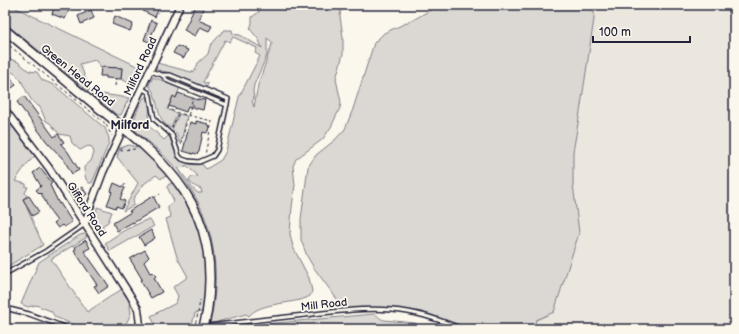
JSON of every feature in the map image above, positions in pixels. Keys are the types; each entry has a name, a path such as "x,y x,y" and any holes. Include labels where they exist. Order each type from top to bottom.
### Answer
{"street":[{"name":"Milford Road","path":"85,224 91,204 112,152 180,5"},
{"name":"Green Head Road","path":"5,30 124,127 158,158 179,182 194,208 204,232 209,256 210,283 207,312 203,329"},
{"name":"Gifford Road","path":"5,110 49,168 138,308 140,325"}],"lane":[{"path":"149,70 168,80 227,105"},
{"path":"141,88 148,92 150,96 154,120 173,137 179,156 185,160 195,162 213,156 217,148 228,99 170,75 162,76"},
{"path":"195,92 197,86"},
{"path":"5,274 46,251 85,224"},
{"path":"5,308 29,314 70,329"},
{"name":"Mill Road","path":"185,329 371,309 395,310 418,314 444,321 463,329"}],"path":[{"path":"5,42 110,126"},
{"path":"115,86 116,79"},
{"path":"180,147 195,92"},
{"path":"191,104 196,107"},
{"path":"170,106 168,109 212,121 205,153 202,152"},
{"path":"170,133 179,112"},
{"path":"106,124 116,143"},
{"path":"134,144 136,149 140,152"},
{"path":"207,146 217,148"},
{"path":"112,152 136,149"},
{"path":"154,198 160,194"},
{"path":"194,329 200,299"}],"shaded area":[{"path":"5,5 10,5 143,69 135,86 121,79 122,68 101,67 95,60 80,64 90,90 88,91 5,23"},
{"path":"258,5 342,5 340,16 343,37 343,54 336,79 341,102 340,108 331,127 323,139 296,159 293,166 295,185 290,234 293,247 309,278 312,291 310,296 304,299 270,305 254,311 249,316 246,314 210,324 214,302 214,260 211,239 205,219 197,200 186,182 168,159 134,129 133,126 139,106 146,96 149,117 146,123 164,140 168,136 170,138 178,159 190,164 202,164 206,169 221,160 226,151 239,97 260,56 255,53 257,48 233,37 230,42 225,40 203,82 208,84 206,88 171,73 157,70 155,66 157,63 191,72 195,71 198,63 208,54 210,46 224,30 232,30 233,34 240,35 262,48 259,40 250,29 252,17 259,12","holes":["267,38 272,42 272,44 258,85 254,107 252,101 254,99 254,85 267,55","186,165 198,176 192,177 189,180 192,185 201,189 202,193 198,193 193,189 178,168 185,167"]},
{"path":"439,5 594,5 594,19 573,152 573,184 579,233 554,312 536,320 533,329 463,329 444,321 395,310 345,310 314,268 307,256 301,240 301,219 308,167 316,155 335,140 345,129 374,43 384,33 413,20"},
{"path":"594,5 734,5 734,329 533,329 579,233 573,184 573,152 594,19"},
{"path":"5,57 18,62 29,71 37,72 42,80 54,85 105,128 109,138 109,143 92,183 89,183 87,180 84,167 91,161 94,153 92,147 88,146 80,150 72,143 70,136 59,134 50,123 46,121 40,107 31,100 17,75 12,72 5,76"},
{"path":"153,77 180,87 176,98 173,97 167,109 177,114 171,128 163,122 154,93 149,85"},
{"path":"102,94 129,98 121,115 117,115 96,98"},
{"path":"179,114 187,116 181,142 179,142 177,134 172,129"},
{"path":"5,117 35,156 26,165 15,181 26,184 26,187 28,187 25,193 27,196 23,199 43,245 5,268"},
{"path":"129,145 140,148 169,176 161,179 156,175 144,184 133,199 134,205 123,211 138,183 117,157 120,148"},
{"path":"175,183 192,214 198,229 205,260 205,294 202,312 195,313 192,325 157,329 151,316 176,303 178,296 173,287 188,277 177,257 166,219 171,217 168,206 174,201 167,187 169,184"},
{"path":"97,207 112,212 108,222 102,226 104,230 100,236 95,224"},
{"path":"146,220 150,220 154,226 110,251 105,243 123,231"},
{"path":"84,234 87,237 51,259 87,312 122,289 129,300 131,313 125,324 112,329 84,329 55,317 51,311 36,305 28,307 21,304 39,262 80,235"},
{"path":"373,314 384,320 415,323 423,329 308,329 254,326 255,325"}],"building":[{"path":"55,5 69,10 65,19 52,14"},
{"path":"146,5 153,5 159,8 155,17 143,11"},
{"path":"196,5 205,5 198,20 212,26 209,31 200,27 195,36 184,30"},
{"path":"91,10 94,18 81,24 78,16"},
{"path":"115,16 133,24 130,31 112,24"},
{"path":"151,20 157,23 151,36 154,37 152,43 144,40"},
{"path":"177,46 188,50 184,58 173,53"},
{"path":"101,67 122,68 121,79 100,76"},
{"path":"9,75 16,85 9,90 5,85 5,78"},
{"path":"178,93 198,100 205,100 203,110 188,106 186,112 169,106 173,96 176,98"},
{"path":"24,96 54,137 58,134 64,142 61,144 68,152 79,170 72,174 64,160 47,142 17,102"},
{"path":"196,121 208,124 210,127 209,131 206,133 203,132 199,152 197,154 193,154 183,151 190,122 196,124"},
{"path":"40,168 52,183 50,185 59,204 60,203 72,222 64,227 62,225 58,228 54,223 57,221 51,213 41,193 40,194 36,190 41,186 33,173"},
{"path":"114,183 125,188 120,199 125,201 122,208 107,205"},
{"path":"82,187 87,194 79,200 74,193"},
{"path":"29,196 39,212 32,216 23,199"},
{"path":"153,196 159,207 117,231 113,223"},
{"path":"151,230 155,238 144,245 139,237"},
{"path":"86,240 90,248 84,251 109,286 99,293 94,286 97,285 74,250 76,249 75,247"},
{"path":"145,250 149,257 144,262 150,273 153,272 156,276 154,278 162,292 151,298 130,259"}],"district":[{"name":"Milford","path":"130,125"}]}
